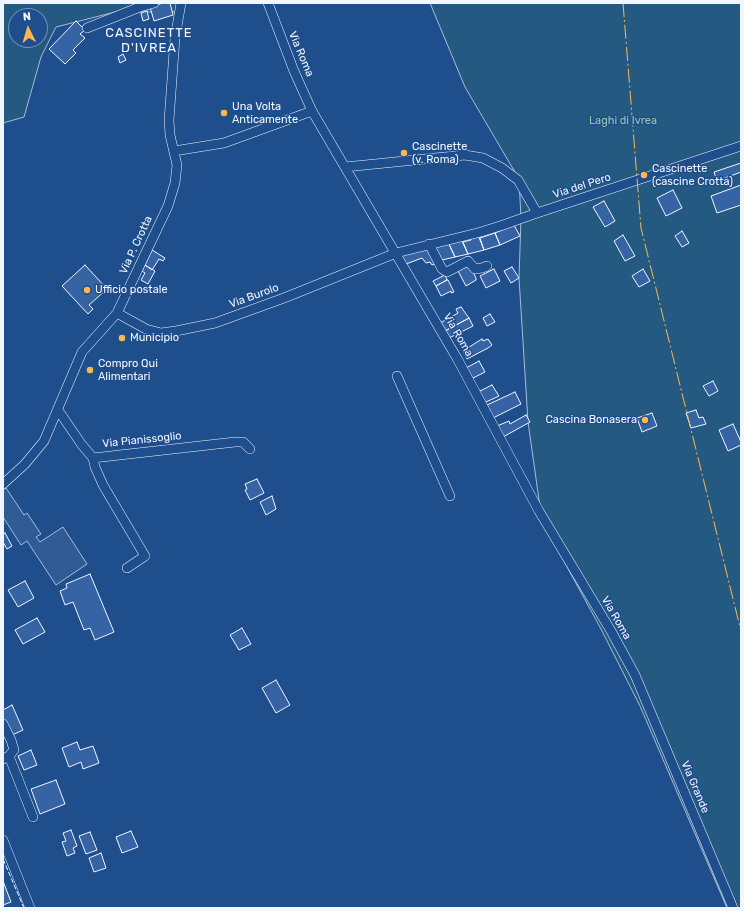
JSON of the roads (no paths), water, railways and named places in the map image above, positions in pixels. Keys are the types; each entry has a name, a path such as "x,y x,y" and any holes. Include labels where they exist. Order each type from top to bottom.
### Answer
{"street":[{"path":"87,28 154,3"},
{"name":"Via P. Crotta","path":"3,484 15,475 44,441 82,352 117,314 168,206 175,183 176,164 170,135 169,107 175,38 180,3"},
{"name":"Via Roma","path":"268,3 294,71 312,111 458,360 539,511 611,631 635,675"},
{"path":"174,151 224,143 312,111"},
{"name":"Via del Pero","path":"396,253 481,232 741,146"},
{"path":"345,167 465,155 483,158 502,168 518,180 537,213"},
{"path":"430,244 442,269 447,272 468,261 475,269 487,266"},
{"name":"Via Burolo","path":"117,314 146,329 161,333 215,323 242,314 396,253"},
{"path":"397,376 450,496"},
{"name":"Via Pianissoglio","path":"58,410 82,445 93,458 235,442 243,442 250,449"},
{"path":"93,458 95,467 103,485 145,556 127,568"},
{"name":"Via Grande","path":"635,675 733,908"},
{"path":"3,724 14,750 6,758 33,817"},
{"path":"3,840 30,908"}],"place":[{"name":"Una Volta Anticamente","path":"224,113"},
{"name":"Cascinette (v. Roma)","path":"404,153"},
{"name":"Cascinette (cascine Crotta)","path":"644,175"},
{"name":"Ufficio postale","path":"87,290"},
{"name":"Municipio","path":"122,338"},
{"name":"Compro Qui Alimentari","path":"90,370"},
{"name":"Cascina Bonasera","path":"645,420"}],"district":[{"name":"CASCINETTE D'IVREA","path":"149,40"}],"park label":[{"name":"Laghi di Ivrea","path":"623,121"}]}
